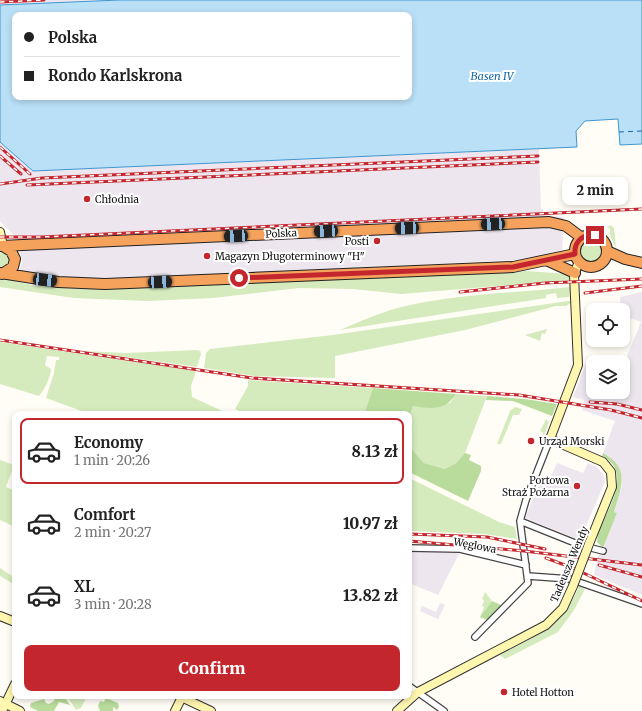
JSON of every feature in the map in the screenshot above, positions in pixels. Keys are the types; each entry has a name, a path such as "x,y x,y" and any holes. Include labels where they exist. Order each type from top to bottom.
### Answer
{"highway":[{"name":"Polska","path":"1,247 549,222 566,226 582,238"},
{"path":"1,273 58,282 105,284 513,267 546,260 594,267 599,265 606,255 604,241 598,236 590,235 582,238 576,244 578,264"},
{"path":"1,247 11,251 15,259 13,267 1,273"},
{"path":"606,255 642,263"},
{"path":"546,260 578,264"}],"street":[{"path":"0,232 1,247"},
{"path":"476,637 526,586 528,576 520,521 526,500 578,366 578,264"},
{"name":"Tadeusza Wendy","path":"412,697 418,692 507,646 551,621 563,608 612,487 611,472 603,462 550,439"},
{"path":"520,521 586,547 603,551"},
{"name":"Węglowa","path":"412,548 460,549 526,565"},
{"path":"528,576 570,579 642,604"},
{"path":"0,616 12,621"},
{"path":"412,688 444,711"},
{"path":"12,689 2,705 20,711"},
{"path":"175,711 180,699"},
{"path":"187,699 211,711"},
{"name":"Tadeusza Wendy","path":"397,711 410,699"}],"shaded area":[{"path":"0,0 120,0 0,5"},
{"path":"0,142 33,171 539,149 541,209 543,209 543,215 564,217 562,250 517,260 135,279 84,279 19,272 22,261 18,240 0,221"},
{"path":"642,292 642,595 594,575 598,555 602,555 603,548 617,513 614,512 622,486 622,478 610,457 603,453 615,421 582,410 584,400 573,397 586,363 586,399 630,399 630,355 628,355 641,322 630,318 630,303 620,303 620,297"},
{"path":"557,463 583,473 588,463 597,467 603,474 605,482 580,540 525,518 542,478 549,480"},
{"path":"441,550 460,552 438,595 412,584 412,551"},
{"path":"440,603 445,605 438,619 420,611 422,606 436,612"}],"green space":[{"path":"611,225 614,228 616,248 610,235 610,229 607,227"},
{"path":"590,238 599,241 602,250 599,259 590,262 581,259 578,250 581,241"},
{"path":"3,252 8,254 11,263 5,267 0,267 0,253"},
{"path":"513,270 568,274 571,280 401,294 353,289 299,288 213,298 147,301 74,298 0,287 0,278 36,286 83,289 397,277"},
{"path":"570,287 569,297 557,298 556,293 546,295 546,298 340,330 372,316 426,302 467,296"},
{"path":"571,301 571,303 566,306 556,306 465,330 335,356 335,378 254,376 204,368 206,353 210,349 333,335"},
{"path":"547,329 545,334 542,333 540,341 525,335"},
{"path":"0,342 196,371 191,386 192,397 222,411 82,411 46,398 54,373 56,360 59,360 59,357 47,356 45,365 51,369 47,383 39,396 0,384"},
{"path":"83,351 125,353 200,351 201,354 197,367"},
{"path":"248,380 373,388 365,411 239,411 235,409 248,386"},
{"path":"373,388 456,394 452,400 438,408 413,406 411,411 365,411"},
{"path":"456,394 487,396 465,453 456,463 445,469 424,463 412,449 411,411 413,406 422,407 450,403"},
{"path":"487,396 525,399 557,404 552,416 513,401 486,400"},
{"path":"515,407 522,409 519,415 513,415 501,444 497,444 510,411"},
{"path":"546,419 549,422 544,436 540,431"},
{"path":"412,449 424,463 445,469 456,463 465,453 471,455 469,460 481,466 481,471 468,501 412,473"},
{"path":"603,453 618,465 622,479 614,512 617,513 603,548 597,542 598,533 612,503 617,481 616,471 611,463 602,456"},
{"path":"0,460 12,464 12,470 6,487 12,490 12,526 0,520"},
{"path":"412,479 499,522 515,527 517,539 485,534 412,531"},
{"path":"0,568 12,576 12,583 0,576"},
{"path":"579,586 585,589 574,610 558,632 505,659 500,655 536,636 547,628 565,611"},
{"path":"485,592 492,601 480,617 484,607 482,606 484,600 482,599"},
{"path":"492,601 501,605 487,620 480,617"},
{"path":"44,699 46,703 49,704 54,699 66,699 70,705 59,702 54,711 38,711 30,707 31,703"},
{"path":"69,699 86,699 81,708 76,710"},
{"path":"106,699 108,699 118,703 119,707 117,710 113,707 113,711 100,711 98,706 100,701 104,702"}],"water":[{"name":"Basen IV","path":"120,0 642,0 642,144 620,145 618,119 585,121 576,131 577,147 33,171 0,142 0,5"}],"ferry route":[{"path":"619,132 642,131"}],"railway":[{"path":"0,2 44,0"},
{"path":"0,147 30,174"},
{"path":"0,156 21,174"},
{"path":"0,184 42,178 538,156"},
{"path":"27,185 538,162"},
{"path":"0,237 42,237 642,209"},
{"path":"460,292 545,283 642,279"},
{"path":"585,293 642,286"},
{"path":"0,340 252,378 519,395 611,410 642,418"},
{"path":"590,402 617,404 642,410"},
{"path":"412,534 487,537 545,549"},
{"path":"412,541 524,551 642,565"},
{"path":"546,558 573,568 642,601"},
{"path":"599,565 642,577"}],"place":[{"name":"Chłodnia","path":"87,199"},
{"name":"Posti","path":"377,241"},
{"name":"Magazyn Długoterminowy \"H\"","path":"207,256"},
{"name":"Urząd Morski","path":"531,441"},
{"name":"Portowa Straż Pożarna","path":"577,486"},
{"name":"Hotel Hotton","path":"504,692"}],"route":[{"path":"239,278 513,267 566,254 575,254 576,244 579,240 586,236 595,235"}]}
